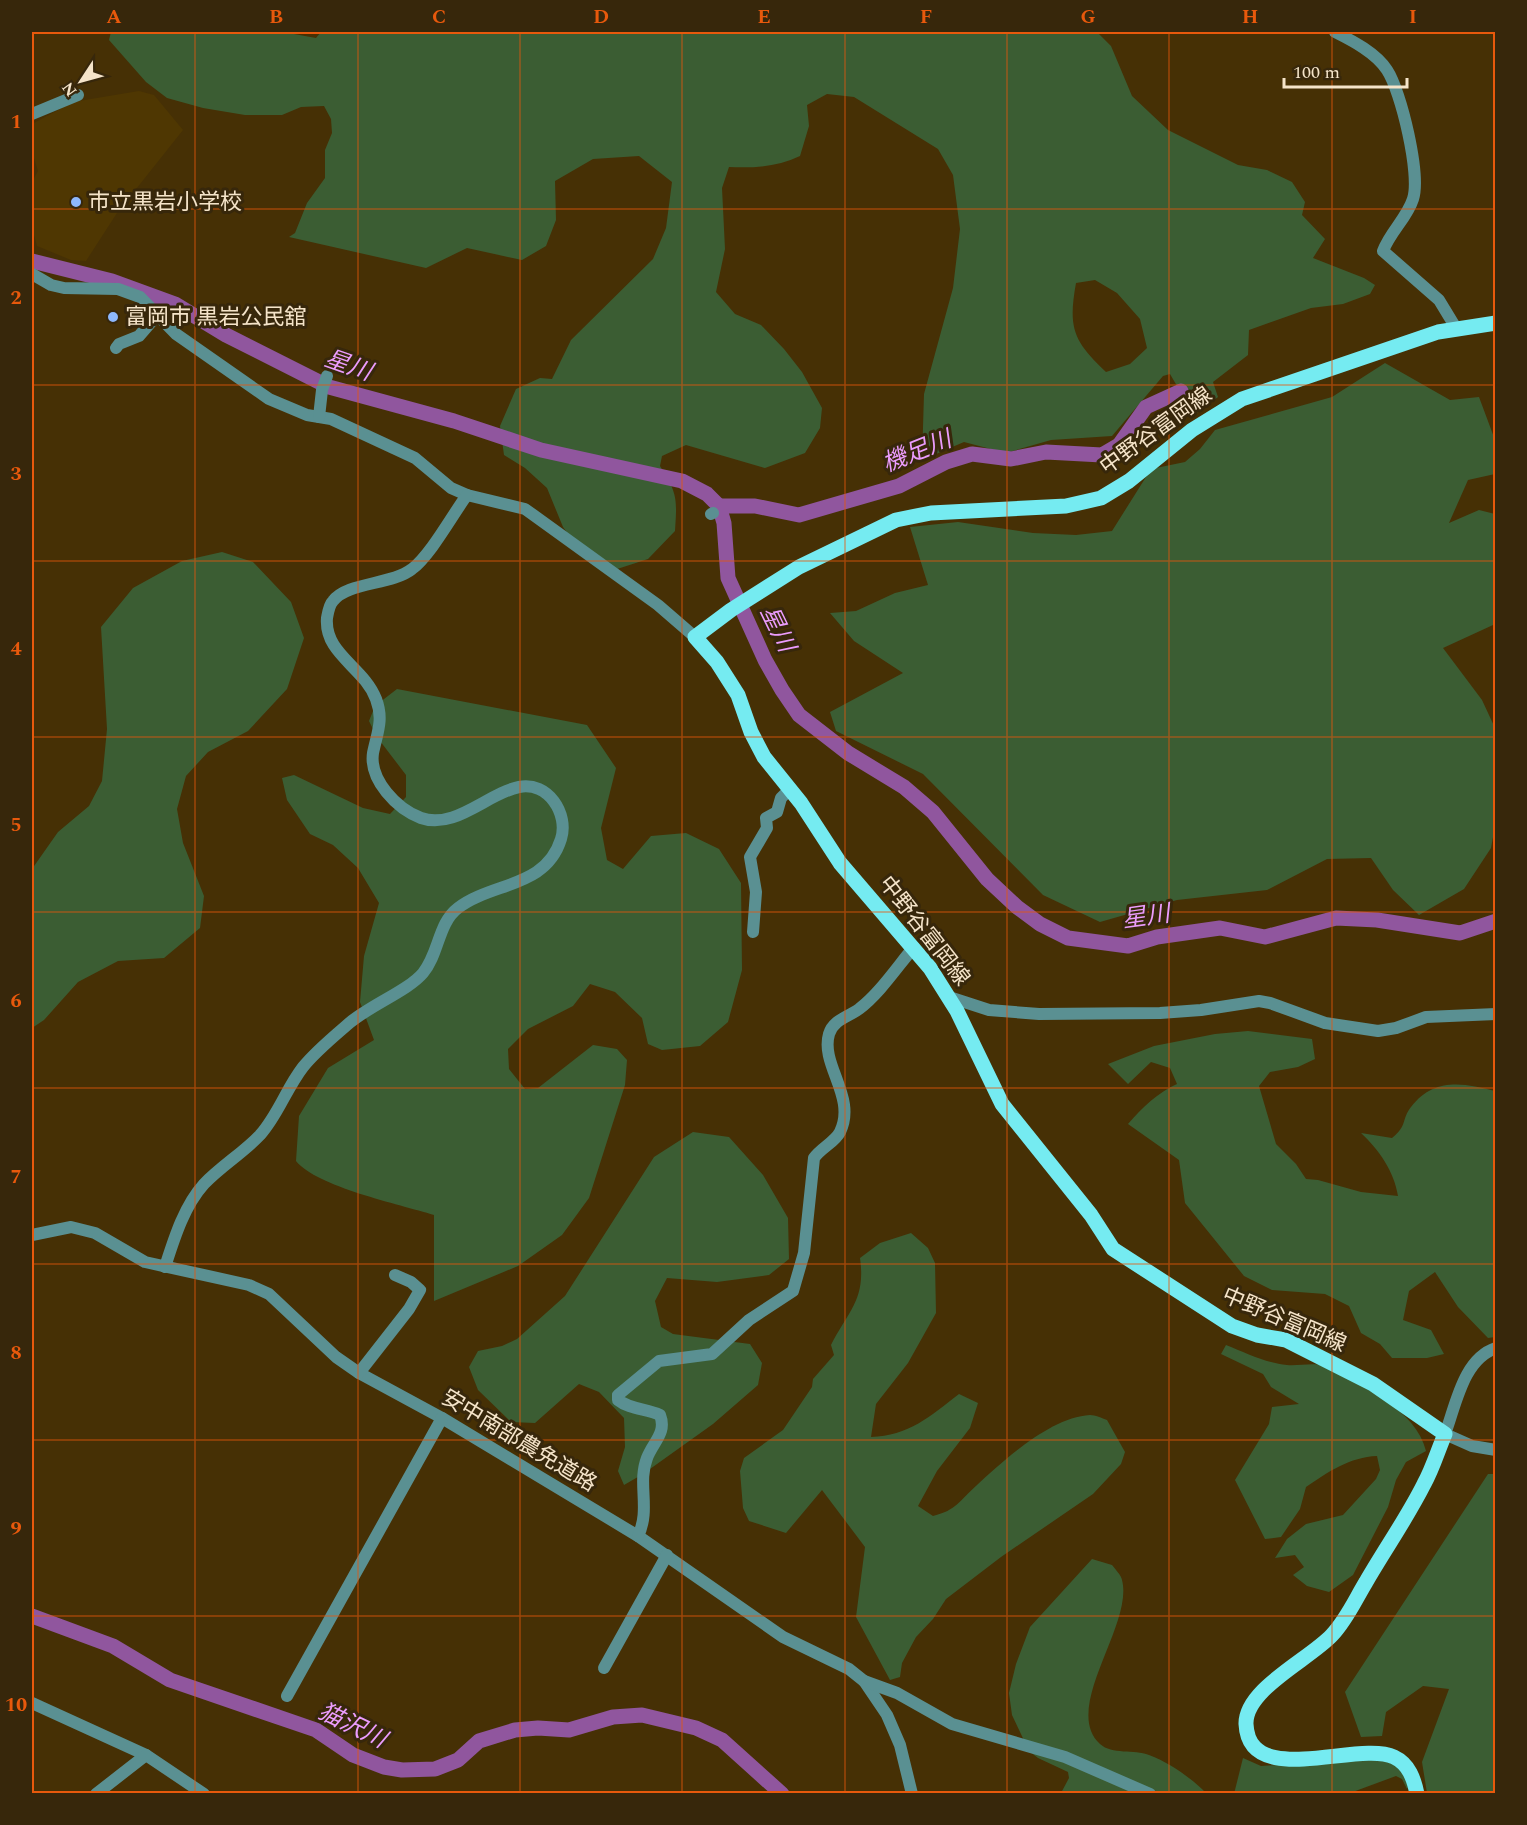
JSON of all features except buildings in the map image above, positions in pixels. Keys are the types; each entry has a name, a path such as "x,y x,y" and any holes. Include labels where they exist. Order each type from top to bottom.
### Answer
{"main road":[{"name":"中野谷富岡線","path":"1444,1434 1373,1384 1286,1340 1257,1335 1232,1326 1113,1249 1091,1215 1002,1104 949,997 914,947 836,858 790,789 757,745 732,685 717,662 695,638 731,610 808,562 896,520 931,513 1066,506 1101,498 1129,481 1192,430 1242,399 1456,328 1496,323"},
{"path":"1417,1794 1408,1767 1395,1757 1388,1755 1289,1760 1271,1758 1250,1741 1246,1719 1248,1710 1258,1697 1332,1636 1354,1607 1426,1482 1444,1434"}],"street":[{"path":"1335,32 1377,58 1388,71 1407,126 1414,198 1387,240 1383,251 1445,306 1456,328"},
{"path":"32,114 78,95"},
{"path":"32,274 51,285 64,288 118,289 140,297 176,334 269,399 290,409 352,428 416,458 451,488 467,495 525,509 658,605 695,638"},
{"path":"116,348 119,344 139,336 158,314"},
{"path":"319,417 322,390 327,376"},
{"path":"165,1267 177,1232 201,1187 259,1136 279,1109 303,1067 349,1023 422,975 431,962 449,917 456,909 470,900 527,879 542,870 560,844 564,830 562,814 556,802 536,789 522,786 461,813 439,819 423,819 391,797 378,780 373,766 381,717 377,700 354,666 334,649 327,634 328,613 332,601 343,593 411,571 467,495"},
{"path":"753,932 756,892 750,856 766,828 766,818 777,812 781,798 790,789"},
{"path":"638,1536 646,1513 644,1476 647,1457 660,1435 662,1421 660,1415 654,1412 622,1403 618,1400 618,1395 659,1361 667,1358 712,1354 749,1320 793,1291 805,1246 814,1158 839,1134 842,1125 844,1099 827,1052 829,1034 833,1024 860,1008 914,947"},
{"path":"949,997 989,1010 1040,1014 1160,1013 1259,1001 1325,1023 1378,1031 1436,1016 1496,1014"},
{"name":"安中南部農免道路","path":"32,1235 56,1228 79,1229 95,1233 145,1262 249,1285 269,1294 336,1357 359,1372 442,1418 638,1536 783,1637 849,1669 864,1681 887,1715 900,1745 912,1794"},
{"path":"359,1372 410,1309 420,1290 411,1282 394,1275"},
{"path":"1496,1348 1480,1356 1468,1370 1444,1434 1472,1446 1496,1450"},
{"path":"287,1696 442,1418"},
{"path":"604,1668 666,1555"},
{"path":"864,1681 897,1693 952,1725 1065,1757 1150,1794"},
{"path":"32,1703 146,1755 204,1794"},
{"path":"96,1794 146,1755"}],"shaded area":[{"path":"139,91 154,95 183,130 117,213 86,261 71,260 37,246 32,228 32,182 38,171 32,152 32,124 73,102"}],"green space":[{"path":"111,32 283,32 316,38 321,32 1097,32 1111,46 1132,96 1168,130 1238,165 1267,170 1292,182 1305,202 1302,215 1325,239 1313,258 1364,278 1375,285 1370,294 1343,304 1311,308 1249,330 1248,355 1213,382 1218,397 1194,415 1170,374 1163,376 1112,436 1051,440 1006,453 964,442 922,460 924,394 953,288 960,229 953,175 938,149 854,97 827,94 807,105 809,126 800,156 765,166 729,167 722,188 725,249 716,292 735,314 761,325 802,372 822,408 820,428 805,453 765,468 686,445 662,456 660,466 675,497 675,531 648,559 611,571 585,558 563,527 547,488 525,468 504,455 500,426 516,389 540,378 552,379 571,340 653,259 666,228 672,182 639,156 593,159 555,181 556,220 546,246 522,260 467,248 426,268 289,237 295,233 307,203 325,178 325,150 332,133 331,119 324,106 301,107 282,115 245,115 203,108 167,98 146,82 109,40","holes":["1095,280 1117,293 1140,319 1147,348 1130,364 1106,372 1086,351 1076,333 1073,323 1076,283"]},
{"path":"1385,363 1450,400 1479,397 1495,440 1495,474 1468,480 1449,523 1479,510 1495,514 1495,620 1493,625 1443,648 1482,700 1495,728 1495,826 1491,848 1464,889 1419,915 1393,890 1371,858 1327,859 1267,890 1177,900 1100,922 1043,895 923,774 836,731 830,712 903,673 854,641 830,613 856,611 895,593 928,585 910,527 958,522 1033,533 1076,535 1112,531 1151,469 1185,462 1200,449 1215,430 1332,397"},
{"path":"222,552 253,562 291,602 304,638 287,689 248,731 208,752 186,776 177,809 183,843 204,896 200,928 164,958 118,961 78,982 44,1020 32,1028 32,869 58,832 89,806 102,781 107,729 101,627 133,588 182,561"},
{"path":"397,689 587,725 616,768 601,828 607,860 623,869 651,836 686,833 719,849 741,883 742,970 728,1022 700,1046 662,1050 648,1044 642,1018 615,992 590,984 573,1006 528,1029 508,1049 509,1069 525,1089 538,1088 593,1045 617,1049 627,1060 625,1085 589,1198 562,1235 518,1266 434,1301 434,1215 340,1187 322,1179 296,1161 299,1116 328,1068 374,1040 360,1002 364,956 379,903 358,868 333,845 310,834 287,800 282,778 294,775 363,808 390,814 406,797 406,775 377,737 369,721 375,706"},
{"path":"1248,1031 1312,1039 1315,1059 1298,1067 1270,1072 1259,1086 1276,1144 1296,1164 1306,1179 1361,1192 1398,1196 1385,1162 1361,1133 1392,1138 1400,1130 1411,1107 1420,1097 1440,1087 1461,1085 1495,1091 1495,1337 1488,1338 1458,1307 1435,1272 1409,1291 1403,1320 1431,1330 1444,1354 1427,1358 1392,1358 1380,1344 1361,1333 1349,1306 1325,1294 1272,1290 1244,1276 1185,1203 1179,1160 1128,1124 1151,1101 1177,1084 1170,1068 1151,1062 1128,1084 1108,1064 1154,1046 1215,1034"},
{"path":"693,1132 729,1137 763,1175 788,1218 789,1259 769,1275 717,1282 667,1278 655,1301 661,1327 673,1334 750,1344 762,1363 758,1385 713,1424 624,1485 618,1471 625,1447 624,1418 599,1392 579,1384 535,1423 511,1422 478,1390 469,1367 478,1351 502,1346 517,1339 565,1296 654,1157"},
{"path":"911,1233 928,1248 935,1263 936,1313 908,1363 876,1404 871,1437 908,1429 929,1417 959,1394 978,1403 970,1428 937,1471 918,1506 933,1516 947,1511 1029,1441 1060,1423 1075,1418 1092,1415 1107,1420 1125,1452 1121,1464 1093,1494 1001,1557 946,1599 933,1619 916,1637 902,1663 900,1677 890,1680 856,1617 865,1547 822,1490 786,1533 749,1521 743,1508 740,1471 744,1458 783,1430 812,1387 813,1379 834,1355 831,1345 858,1295 860,1258 880,1243"},
{"path":"1226,1345 1279,1364 1326,1366 1385,1400 1411,1423 1420,1436 1426,1451 1406,1462 1396,1480 1388,1507 1353,1575 1329,1592 1307,1586 1293,1575 1304,1567 1295,1555 1275,1558 1287,1539 1306,1524 1343,1515 1376,1479 1380,1470 1377,1456 1348,1462 1306,1487 1300,1509 1281,1537 1265,1539 1235,1480 1269,1424 1272,1407 1299,1404 1271,1387 1263,1374 1221,1354"},
{"path":"1488,1474 1496,1474 1495,1793 1427,1793 1422,1762 1449,1689 1423,1686 1386,1712 1382,1736 1361,1737 1345,1692"},
{"path":"1092,1559 1112,1565 1118,1572 1122,1580 1123,1598 1118,1620 1093,1688 1089,1710 1090,1728 1100,1744 1105,1747 1117,1751 1143,1753 1157,1758 1193,1781 1206,1793 1061,1793 1069,1778 1068,1772 1038,1758 1029,1751 1012,1715 1009,1693 1016,1664 1030,1627"},
{"path":"1243,1758 1261,1766 1379,1759 1397,1763 1409,1785 1407,1789 1402,1779 1396,1776 1350,1793 1234,1794"}],"waterway":[{"name":"星川","path":"32,261 112,281 175,304 226,335 329,387 454,421 541,450 682,481 707,494 719,506 724,523 728,578 765,660 799,715 848,753 904,787 933,812 987,879 1017,907 1040,924 1068,938 1128,946 1157,937 1220,928 1265,937 1336,918 1377,920 1460,933 1496,921"},
{"name":"機足川","path":"719,506 755,506 799,515 899,486 946,462 972,454 1011,459 1046,452 1102,455 1119,445 1146,407 1181,391"},
{"name":"猫沢川","path":"32,1616 113,1646 170,1680 316,1730 353,1755 384,1767 402,1770 435,1769 458,1760 479,1741 515,1730 538,1728 569,1730 613,1717 642,1715 696,1728 722,1740 782,1794"}],"place":[{"name":"市立黒岩小学校","path":"76,202"},
{"name":"富岡市 黒岩公民舘","path":"113,317"}]}
